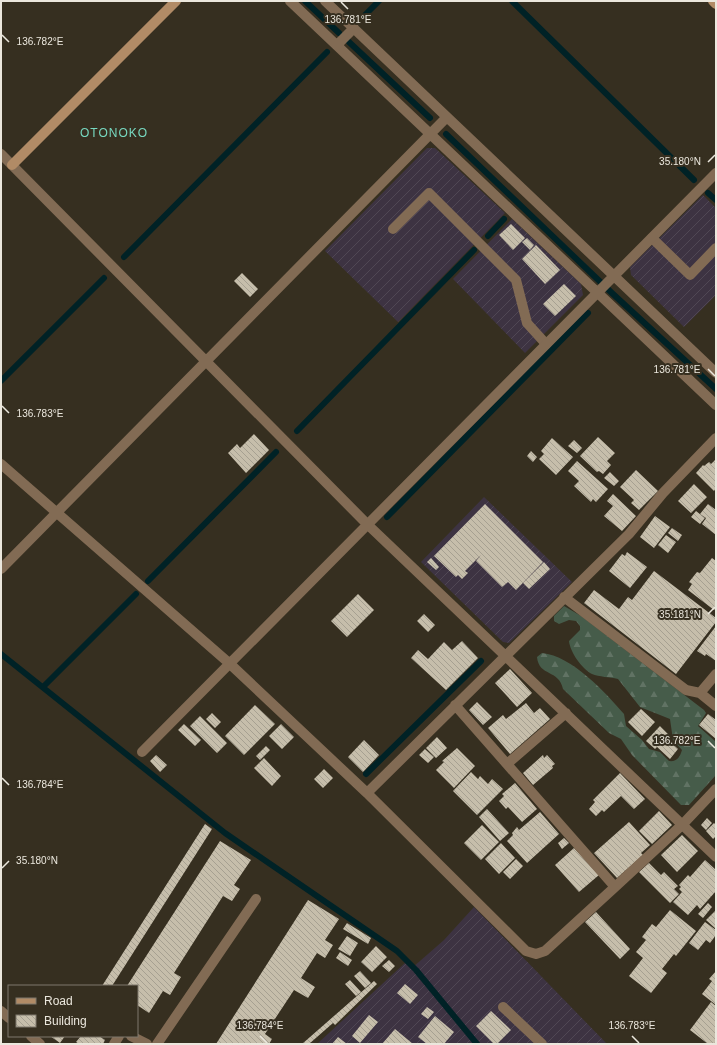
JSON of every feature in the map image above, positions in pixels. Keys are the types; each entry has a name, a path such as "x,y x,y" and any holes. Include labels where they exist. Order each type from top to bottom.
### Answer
{"street":[{"path":"12,165 176,1"},
{"path":"290,1 431,133 716,405"},
{"path":"325,1 716,372"},
{"path":"713,1 716,4"},
{"path":"337,45 354,28"},
{"path":"1,569 447,117"},
{"path":"1,154 368,524 506,654 716,857"},
{"path":"142,752 716,172"},
{"path":"392,229 429,193 516,280 527,323 546,344"},
{"path":"652,238 690,275 716,248"},
{"path":"367,793 629,534 663,493 716,438"},
{"path":"1,464 229,663 367,793 526,951 536,954 545,951 683,824 716,789"},
{"path":"564,597 686,690 700,693 716,706"},
{"path":"700,693 716,674"},
{"path":"455,705 615,888"},
{"path":"507,764 566,713"},
{"path":"156,1044 256,899"},
{"path":"503,1007 542,1044"},
{"path":"32,1037 40,1044"},
{"path":"133,1037 146,1044"}],"shaded area":[{"path":"427,148 435,148 505,213 398,322 325,251"},
{"path":"703,195 716,208 716,295 684,327 631,275 630,267"},
{"path":"512,219 581,284 583,295 525,353 453,279"},
{"path":"484,497 572,582 509,643 503,642 421,562"},
{"path":"474,907 607,1044 317,1044 405,963 412,968 444,940"}],"green space":[{"path":"564,606 581,616 706,713 698,726 716,742 716,775 689,805 681,805 632,755 621,739 609,733 563,689 558,678 541,668 537,657 542,653 565,661 576,668 598,686 616,705 624,714 626,726 642,740 649,749 660,752 669,761 674,761 679,757 682,750 673,740 670,719 640,707 618,679 592,674 588,672 577,660 569,641 580,630 580,626 576,621 569,620 559,624 554,621 554,616"}],"building":[{"path":"511,224 525,238 513,250 499,235"},
{"path":"527,238 534,245 530,250 522,242"},
{"path":"536,245 560,270 545,284 522,259"},
{"path":"242,273 258,289 250,297 234,281"},
{"path":"564,284 576,296 555,316 543,304"},
{"path":"254,434 269,450 246,473 228,453 237,444 240,448"},
{"path":"598,437 615,453 607,461 611,465 603,474 599,471 597,472 580,456"},
{"path":"552,438 573,457 556,475 539,459 544,454 541,451"},
{"path":"574,440 582,448 577,453 568,446"},
{"path":"531,451 537,457 533,462 527,456"},
{"path":"716,459 716,488 714,491 696,473 703,465 704,466 709,462 711,464"},
{"path":"577,461 608,489 596,502 593,499 591,502 574,486 579,481 568,471"},
{"path":"636,470 658,491 639,510 631,503 634,500 620,487"},
{"path":"610,472 619,481 614,486 604,478"},
{"path":"694,484 707,497 691,513 678,501"},
{"path":"613,494 636,516 622,531 604,516 613,506 607,501"},
{"path":"485,504 543,562 516,590 508,582 502,587 476,561 481,555 465,571 468,573 462,579 458,575 456,577 434,556"},
{"path":"708,504 716,510 716,535 702,524 706,518 700,514"},
{"path":"696,511 705,518 700,524 691,517"},
{"path":"655,516 670,527 654,548 640,537"},
{"path":"672,528 682,535 678,541 668,533"},
{"path":"666,535 676,542 668,553 658,545"},
{"path":"627,552 647,567 630,588 609,571 622,554 625,556"},
{"path":"431,558 439,567 436,570 427,562"},
{"path":"712,558 716,561 716,608 714,610 688,590 692,584 689,582 697,572 700,573"},
{"path":"544,562 550,569 529,589 523,583"},
{"path":"654,571 716,618 716,622 676,674 584,603 594,590 619,609 628,597 632,600"},
{"path":"358,594 374,610 347,637 331,621"},
{"path":"424,614 435,625 428,632 417,621"},
{"path":"716,626 716,661 706,654 705,656 697,651"},
{"path":"462,641 478,658 446,690 411,658 418,650 428,659 444,642 452,650"},
{"path":"510,669 532,693 517,707 495,683"},
{"path":"477,702 492,717 483,725 469,710"},
{"path":"526,703 534,713 540,708 550,719 510,754 488,728 503,715 506,719"},
{"path":"255,705 275,724 244,755 225,736"},
{"path":"641,709 655,722 642,736 628,722"},
{"path":"212,713 221,722 215,728 206,719"},
{"path":"708,714 716,720 716,739 699,725"},
{"path":"200,716 227,743 217,753 190,726"},
{"path":"184,724 201,740 195,746 178,730"},
{"path":"281,724 294,737 282,749 269,736"},
{"path":"660,726 669,735 666,738 678,749 670,759 657,747 655,749 646,741"},
{"path":"437,737 447,748 436,758 426,748"},
{"path":"364,740 379,755 363,772 348,757"},
{"path":"266,746 270,750 260,760 256,756"},
{"path":"457,748 475,766 454,788 436,770 444,762 442,761"},
{"path":"425,749 434,757 428,763 419,755"},
{"path":"156,755 167,765 160,772 150,761"},
{"path":"543,755 544,758 547,755 555,764 552,766 553,768 533,785 523,773"},
{"path":"264,758 281,776 272,786 254,768"},
{"path":"324,769 333,778 323,788 314,779"},
{"path":"471,772 478,779 480,776 488,784 492,779 503,789 477,815 453,791"},
{"path":"620,773 645,799 634,809 621,796 604,812 602,810 596,816 589,809 595,802 593,800"},
{"path":"515,783 537,809 522,822 508,807 506,809 499,801 504,796 502,794"},
{"path":"487,809 509,833 500,841 479,817"},
{"path":"659,811 672,825 652,844 639,831"},
{"path":"540,812 559,834 527,863 507,841 513,835 512,833 517,827 519,830"},
{"path":"707,818 712,823 706,830 701,825"},
{"path":"629,822 650,845 641,853 643,855 617,878 594,853"},
{"path":"714,823 716,825 716,836 713,839 706,831"},
{"path":"205,824 212,829 113,985 103,985"},
{"path":"482,825 499,842 481,860 464,843"},
{"path":"682,835 698,851 677,872 661,855"},
{"path":"564,838 569,843 562,849 558,843"},
{"path":"220,841 251,860 234,885 240,889 232,901 223,896 174,973 181,977 170,995 163,991 149,1013 138,1006 138,985 128,985"},
{"path":"501,843 515,858 499,874 485,859"},
{"path":"574,848 599,875 579,892 555,865"},
{"path":"516,859 523,866 510,879 503,872"},
{"path":"705,860 716,870 716,891 700,909 697,905 688,915 673,902 682,892 679,889 681,887 679,885 688,875 690,877"},
{"path":"649,863 661,875 664,872 678,886 674,889 679,894 670,903 639,872"},
{"path":"308,900 339,919 325,940 333,945 325,958 317,953 301,978 315,987 308,998 294,990 265,1034 272,1039 269,1044 216,1044"},
{"path":"708,903 712,907 703,918 698,914"},
{"path":"670,910 696,931 676,956 674,954 662,969 667,973 651,993 629,976 643,958 636,952 646,940 642,937 652,924 656,927"},
{"path":"716,910 716,929 706,920"},
{"path":"596,912 630,949 620,959 585,922"},
{"path":"705,922 716,930 716,935 710,943 706,940 698,950 689,943"},
{"path":"347,923 371,938 368,944 343,929"},
{"path":"347,936 358,943 350,956 338,949"},
{"path":"376,946 387,957 372,972 361,962"},
{"path":"340,952 352,960 348,966 336,958"},
{"path":"389,960 395,966 389,972 382,966"},
{"path":"360,971 371,983 365,988 354,976"},
{"path":"716,971 716,1005 702,994 712,981 709,979"},
{"path":"350,980 361,992 356,996 345,984"},
{"path":"374,981 377,984 335,1025 333,1023 309,1044 302,1044"},
{"path":"405,984 418,995 410,1004 397,993"},
{"path":"711,1002 716,1006 716,1041 714,1044 708,1044 690,1030"},
{"path":"427,1007 434,1012 428,1019 421,1014"},
{"path":"491,1011 511,1030 497,1044 494,1044 476,1026"},
{"path":"369,1015 378,1022 360,1043 352,1036"},
{"path":"435,1016 454,1032 444,1044 427,1044 418,1037"},
{"path":"395,1029 413,1044 382,1044"},
{"path":"51,1037 64,1037 60,1043"},
{"path":"80,1037 100,1037 105,1040 103,1044 79,1044 76,1042"},
{"path":"338,1037 347,1044 332,1044"}],"waterway":[{"path":"305,1 339,33"},
{"path":"363,17 379,1"},
{"path":"512,1 694,180"},
{"path":"349,42 430,118"},
{"path":"124,257 327,52"},
{"path":"446,134 613,294 716,389"},
{"path":"708,193 716,200"},
{"path":"488,236 504,219"},
{"path":"297,431 474,250"},
{"path":"1,381 104,278"},
{"path":"387,517 588,313"},
{"path":"148,581 276,452"},
{"path":"43,687 136,594"},
{"path":"1,654 225,833 397,951 416,970 477,1044"},
{"path":"366,774 481,661"}],"district":[{"name":"OTONOKO","path":"114,133"}]}
